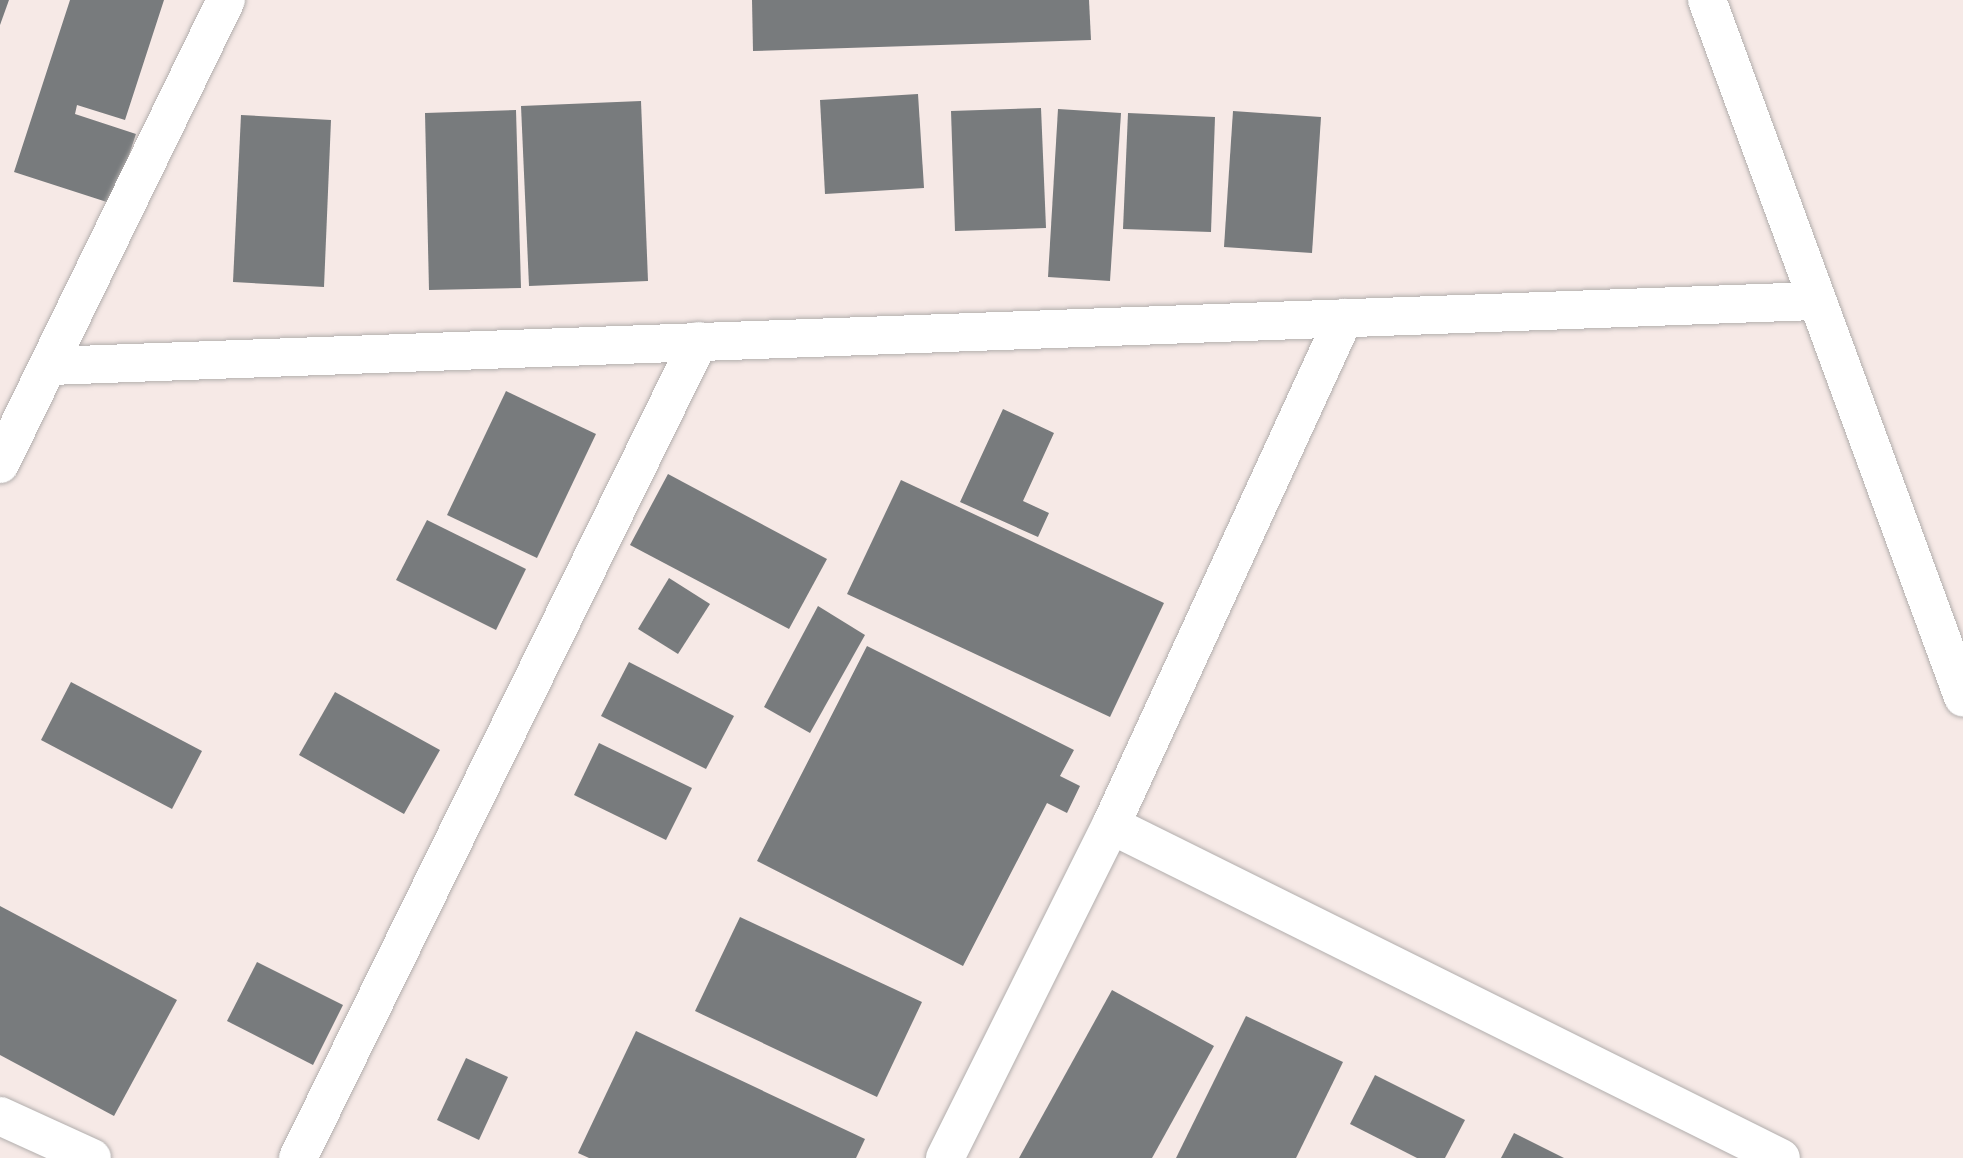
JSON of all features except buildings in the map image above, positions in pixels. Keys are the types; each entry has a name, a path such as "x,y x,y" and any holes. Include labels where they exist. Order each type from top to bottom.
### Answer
{"lane":[{"path":"0,464 226,0"},
{"path":"1706,0 1963,697"},
{"path":"50,366 1816,302"},
{"path":"945,1158 1111,825 1345,318"},
{"path":"298,1158 699,341"},
{"path":"1111,825 1782,1158"},
{"path":"0,1116 92,1158"}],"shaded area":[{"path":"0,0 1963,0 1963,1158 0,1158"}]}
